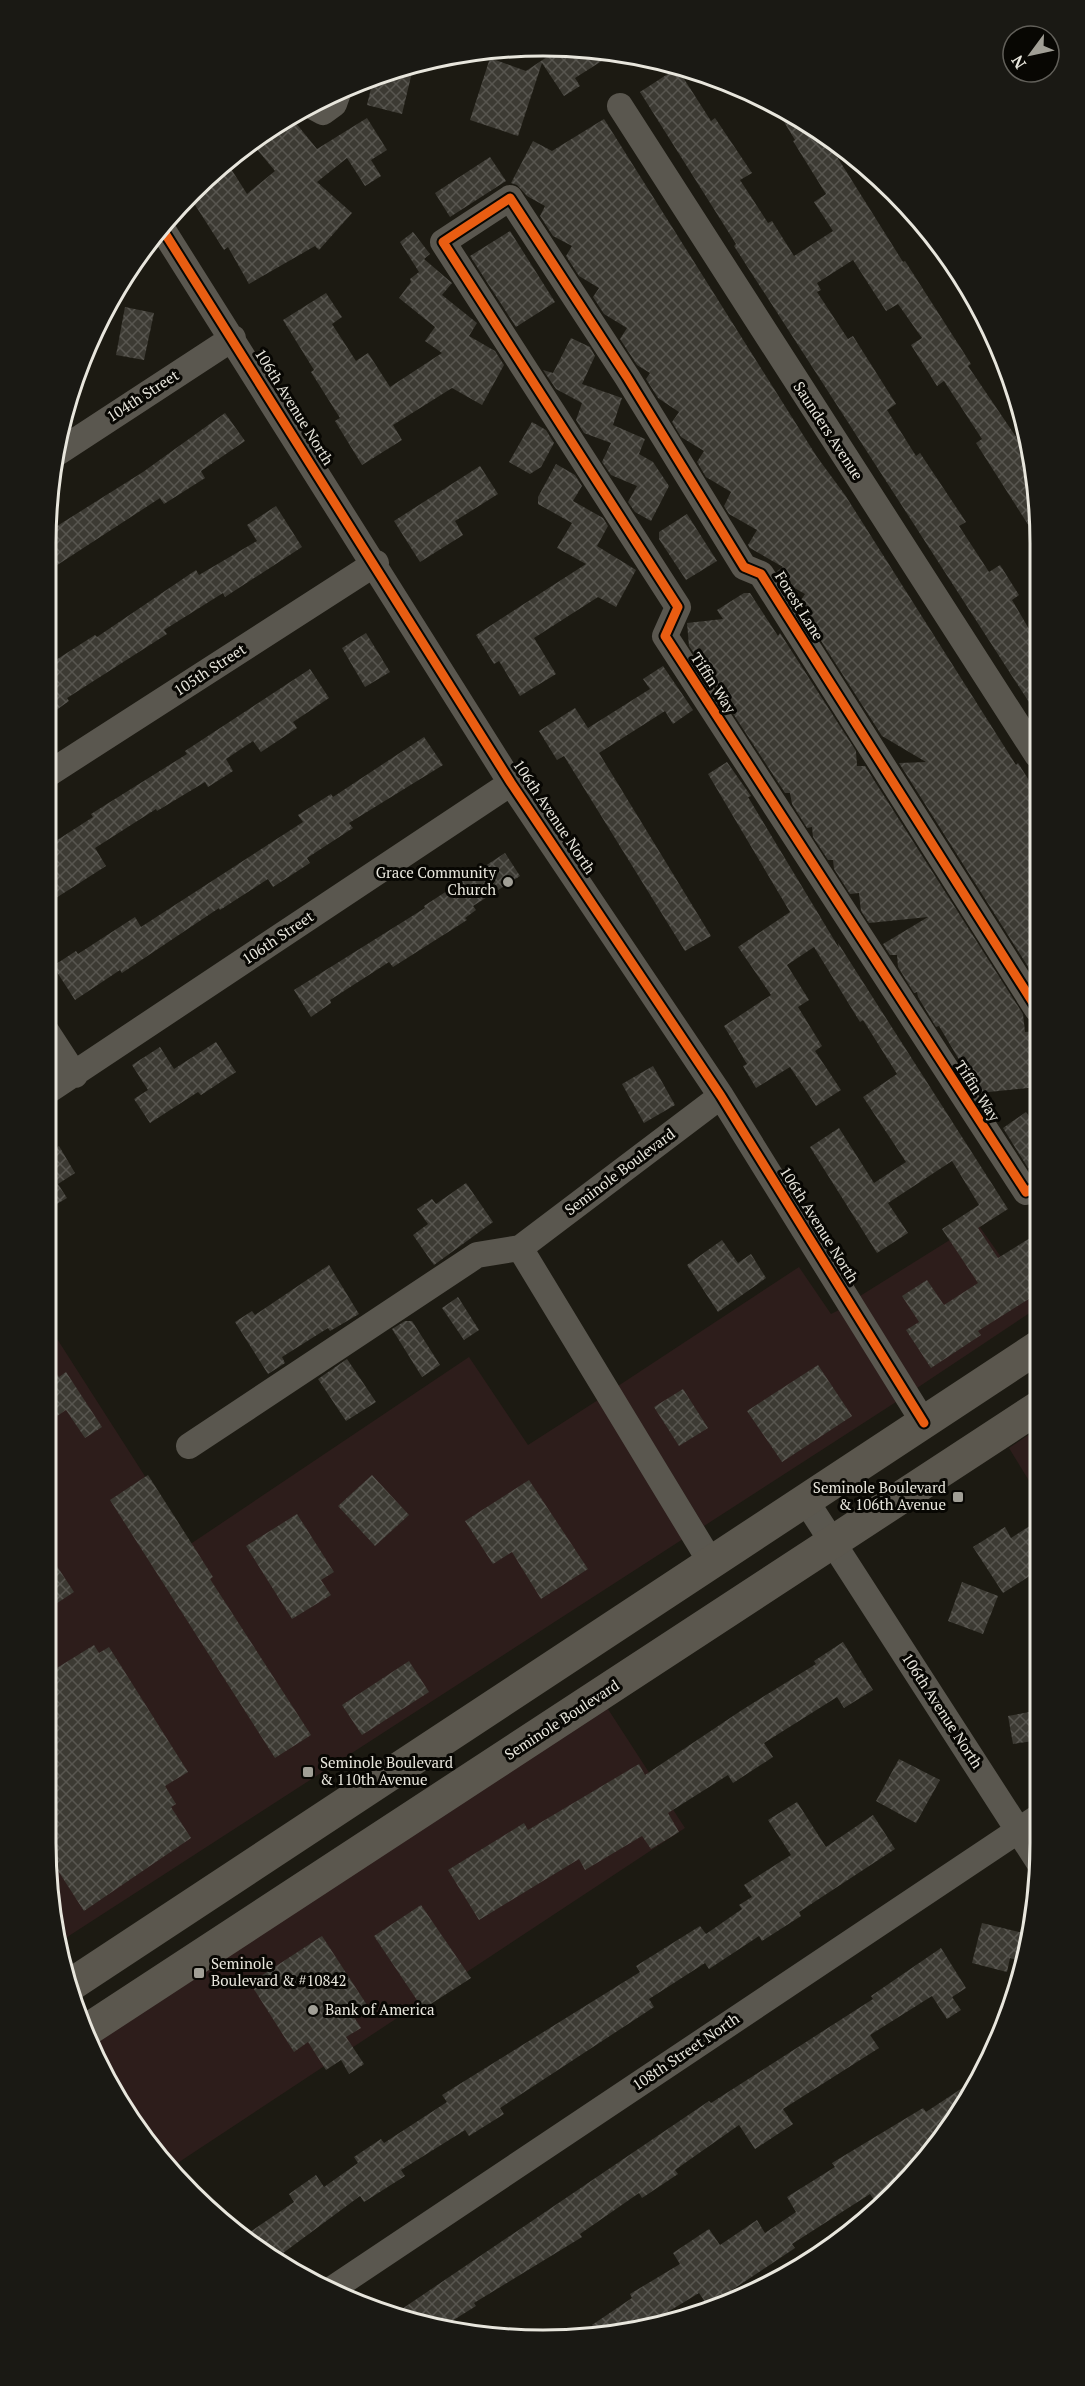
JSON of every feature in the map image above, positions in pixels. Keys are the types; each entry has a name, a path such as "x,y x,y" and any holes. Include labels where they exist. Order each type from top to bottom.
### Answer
{"main road":[{"path":"76,1982 710,1561 806,1501 1030,1352"},
{"name":"Seminole Boulevard","path":"92,2027 1030,1413"}],"street":[{"name":"Saunders Avenue","path":"620,106 1030,746"},
{"name":"Forest Lane","path":"510,198 627,377 744,567 761,574 1030,998"},
{"name":"Tiffin Way","path":"510,198 443,242 678,607 665,636 1026,1192 1030,1190"},
{"name":"106th Avenue North","path":"166,234 376,563 511,783 721,1096 924,1423"},
{"name":"104th Street","path":"65,448 233,338"},
{"name":"105th Street","path":"56,769 376,563"},
{"name":"106th Street","path":"56,1086 511,783"},
{"path":"56,1046 75,1075"},
{"name":"Seminole Boulevard","path":"189,1446 477,1255 520,1248 721,1096"},
{"path":"520,1248 710,1561"},
{"name":"106th Avenue North","path":"806,1501 1030,1848"},
{"name":"108th Street North","path":"338,2285 1030,1823"}],"shaded area":[{"path":"977,1223 1030,1298 1030,1313 917,1388 860,1296"},
{"path":"799,1267 831,1314 839,1310 896,1402 704,1526 618,1386"},
{"path":"56,1337 189,1545 469,1357 528,1445 598,1400 683,1539 65,1938 60,1907 56,1844"},
{"path":"1030,1434 1030,1482 1009,1448"},
{"path":"606,1706 685,1828 176,2164 156,2140 121,2087 97,2038"}],"building":[{"path":"548,56 604,60 575,78 580,86 564,96 542,63 518,136 470,120 490,59 526,71"},
{"path":"670,72 682,76 711,121 715,118 752,173 740,180 768,223 772,221 794,256 833,231 814,202 826,194 793,141 795,140 782,119 835,153 971,364 968,366 1019,441 1029,526 976,443 982,439 944,381 937,386 911,345 922,338 898,304 886,311 853,260 817,283 821,290 817,292 848,339 853,336 896,404 887,410 916,456 920,453 966,522 959,526 989,572 1000,565 1019,595 1012,600 1030,631 1030,704 734,246 736,244 640,92"},
{"path":"412,73 402,114 367,105 371,87"},
{"path":"367,118 387,150 371,160 381,176 365,186 347,158 317,182 352,213 319,250 315,246 249,284 228,247 224,250 194,203 231,168 247,194 275,171 257,149 296,123 317,149"},
{"path":"604,119 817,457 845,495 1016,765 1018,763 1030,782 1030,970 899,763 926,762 882,736 798,605 805,594 784,582 777,571 783,567 748,545 757,530 729,514 724,506 731,492 706,477 697,462 704,451 681,437 672,422 679,412 658,398 646,379 650,373 637,365 620,339 627,328 604,314 593,297 599,288 579,276 566,256 572,246 553,236 540,216 545,206 527,196 517,185 511,183 533,141 552,151"},
{"path":"490,157 506,181 450,217 435,193"},
{"path":"510,231 555,302 516,327 470,256"},
{"path":"413,232 430,254 424,259 452,283 442,295 477,323 469,336 495,351 504,365 482,405 452,388 393,425 402,440 362,465 335,421 340,418 311,372 314,370 283,320 326,293 342,317 332,324 356,361 368,353 390,387 442,353 425,341 435,327 399,298 411,282 410,279 419,272 400,242"},
{"path":"125,307 154,313 144,360 116,355"},
{"path":"571,338 590,347 595,356 582,384 622,398 613,425 645,439 639,454 653,462 669,486 651,521 635,512 628,502 637,486 611,475 602,462 611,443 584,433 576,420 582,403 556,389 543,370 553,373"},
{"path":"225,413 245,441 201,471 205,478 164,504 160,498 56,566 57,526 143,472"},
{"path":"532,422 546,430 554,443 541,467 530,474 509,462"},
{"path":"556,464 575,475 582,486 573,501 603,518 608,526 597,546 636,570 616,607 598,597 534,638 556,674 520,696 499,661 494,664 476,635 586,564 557,548 572,523 538,504 538,497"},
{"path":"480,466 498,494 455,521 463,535 420,562 394,521"},
{"path":"276,506 302,547 225,597 223,593 164,630 167,634 67,698 69,701 56,710 56,660 95,635 97,637 196,570 199,575 257,541 247,525"},
{"path":"687,514 717,561 686,580 659,539 659,532"},
{"path":"744,593 750,593 778,636 780,633 856,751 857,766 865,766 1023,1014 1025,1032 1030,1032 1030,1088 979,1093 939,1026 936,1027 917,992 914,993 898,967 897,955 890,955 883,944 928,917 869,923 861,911 859,893 850,894 834,869 833,860 828,860 813,837 812,827 807,828 792,804 790,793 785,793 730,709 727,687 720,693 707,674 706,661 700,662 689,646 687,623 723,619 717,610"},
{"path":"366,633 390,672 365,687 342,648"},
{"path":"663,666 693,710 673,724 665,711 599,753 711,936 685,951 564,756 557,760 539,731 575,708 588,728 650,689 643,679"},
{"path":"310,669 329,698 293,722 297,728 261,752 253,741 226,759 233,771 208,787 205,782 157,811 156,809 95,848 106,866 56,898 56,841 93,817 91,814 187,754 185,751"},
{"path":"424,737 443,765 349,823 353,828 307,858 310,863 273,887 268,879 220,910 219,908 122,973 120,970 75,1000 56,971 56,964 76,951 78,954 135,917 141,927 303,822 298,815 331,794 333,797"},
{"path":"727,762 751,796 748,797 839,948 838,943 1008,1209 978,1228 998,1258 1030,1238 1030,1289 1028,1290 1030,1298 978,1331 981,1335 931,1368 906,1330 919,1322 902,1296 927,1280 944,1305 978,1283 942,1229 979,1205 952,1161 888,1203 908,1233 877,1253 810,1147 839,1128 874,1183 906,1162 863,1097 897,1074 863,1020 860,1022 814,947 787,965 809,1000 798,1007 822,1046 815,1051 841,1090 816,1106 790,1067 756,1088 743,1066 747,1064 724,1026 771,995 738,947 790,912 708,774"},
{"path":"505,853 520,876 473,906 476,910 465,918 467,920 393,967 389,962 330,1000 331,1003 311,1017 294,990 425,908 424,906"},
{"path":"216,1042 236,1072 201,1095 198,1092 150,1123 134,1099 148,1090 132,1065 160,1047 174,1069"},
{"path":"653,1066 675,1105 644,1123 622,1084"},
{"path":"1026,1112 1030,1117 1030,1167 1028,1168 1003,1128"},
{"path":"59,1146 75,1173 58,1184 67,1198 56,1204 56,1148"},
{"path":"466,1183 493,1222 434,1265 413,1235 428,1224 417,1209 432,1199 436,1204"},
{"path":"722,1240 738,1263 751,1254 766,1278 718,1312 687,1265"},
{"path":"329,1265 359,1314 330,1331 328,1328 282,1357 285,1363 268,1374 235,1322 252,1311 255,1315"},
{"path":"458,1297 479,1330 464,1340 442,1308"},
{"path":"405,1321 412,1321 440,1365 422,1377 392,1329"},
{"path":"347,1359 376,1402 346,1421 318,1379"},
{"path":"818,1365 852,1416 782,1462 747,1411"},
{"path":"66,1372 102,1427 85,1438 66,1410 56,1417 56,1373 59,1377"},
{"path":"683,1389 708,1428 679,1446 654,1407"},
{"path":"148,1475 213,1577 210,1579 311,1735 275,1758 110,1500"},
{"path":"372,1475 409,1515 375,1546 338,1506"},
{"path":"529,1480 588,1569 541,1599 512,1552 493,1564 465,1521"},
{"path":"297,1514 334,1572 321,1580 331,1595 292,1619 246,1546"},
{"path":"1030,1526 1030,1576 1003,1593 973,1547 1005,1527 1011,1538"},
{"path":"56,1565 74,1592 56,1604"},
{"path":"962,1582 998,1596 983,1634 948,1621"},
{"path":"843,1642 873,1690 844,1708 837,1697 764,1743 773,1757 733,1783 728,1775 668,1813 679,1832 651,1849 642,1836 585,1870 579,1859 479,1920 448,1870 524,1823 528,1830 639,1764 645,1775 816,1664 814,1661"},
{"path":"94,1645 99,1653 109,1647 188,1772 165,1786 176,1804 171,1807 191,1838 84,1911 57,1869 56,1682 58,1681 56,1669"},
{"path":"409,1661 429,1692 362,1735 342,1705"},
{"path":"1030,1712 1030,1741 1013,1744 1008,1716"},
{"path":"899,1759 940,1780 916,1823 876,1801"},
{"path":"797,1802 826,1847 873,1815 895,1849 799,1912 801,1916 762,1941 759,1936 709,1969 705,1963 649,1999 654,2007 500,2108 504,2114 469,2136 465,2130 401,2170 405,2176 364,2202 360,2196 282,2254 251,2233 294,2202 289,2194 316,2175 324,2187 358,2163 354,2157 381,2139 384,2143 447,2102 442,2095 640,1972 636,1966 700,1926 706,1934 742,1909 739,1905 752,1897 744,1885 791,1855 768,1820"},
{"path":"421,1905 471,1978 423,2009 374,1936"},
{"path":"982,1923 1021,1933 1015,1960 1010,1958 1007,1972 972,1963"},
{"name":"Bank of America","path":"322,1936 367,2005 352,2014 361,2028 346,2037 364,2064 349,2074 341,2060 326,2070 308,2042 294,2052 250,1983"},
{"path":"941,1948 966,1988 952,1997 961,2010 947,2019 932,1996 870,2035 879,2048 783,2109 793,2124 755,2149 739,2125 675,2170 678,2174 642,2198 639,2193 580,2234 582,2237 474,2303 476,2306 451,2322 401,2310 709,2101 711,2103 873,1999 871,1996"},
{"path":"964,2087 929,2140 909,2165 894,2177 895,2179 874,2200 870,2194 792,2244 795,2248 725,2294 706,2302 699,2293 662,2316 606,2326 594,2327 592,2325 632,2298 630,2294 680,2264 673,2253 709,2229 720,2245 757,2220 765,2233 796,2212 787,2197 835,2167 832,2163 923,2108 926,2112"}],"cycle path":[{"path":"1030,998 761,574 744,567 627,377 510,198 443,242 678,607 665,636 1026,1192 1030,1190"},
{"path":"165,234 511,783 721,1096 924,1423"}],"place":[{"name":"Grace Community Church","path":"508,882"},
{"name":"Seminole Boulevard & 106th Avenue","path":"958,1497"},
{"name":"Seminole Boulevard & 110th Avenue","path":"308,1772"},
{"name":"Seminole Boulevard & #10842","path":"199,1973"},
{"name":"Bank of America","path":"313,2010"}]}
